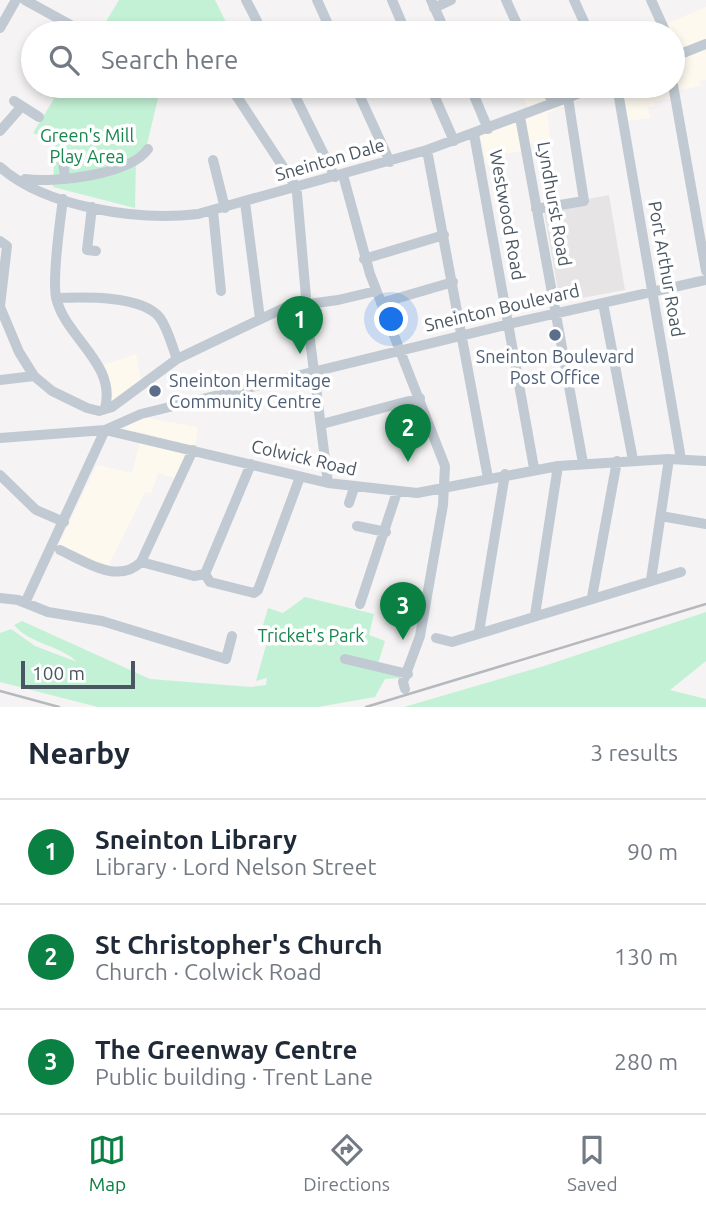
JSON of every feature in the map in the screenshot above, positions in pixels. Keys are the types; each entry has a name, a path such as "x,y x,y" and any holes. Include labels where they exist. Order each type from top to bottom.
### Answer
{"street":[{"path":"0,28 16,0"},
{"path":"25,0 63,21"},
{"path":"246,0 257,21"},
{"path":"317,0 327,21"},
{"path":"391,0 401,21"},
{"path":"441,21 433,4 451,0"},
{"path":"506,0 516,21"},
{"path":"574,0 584,21"},
{"path":"651,0 661,21"},
{"path":"685,50 706,44"},
{"path":"238,98 295,188 328,483"},
{"path":"296,98 339,176 376,291 445,466 443,505 420,636 403,682 405,689"},
{"path":"361,98 390,162"},
{"path":"435,98 454,141"},
{"path":"475,98 488,129"},
{"path":"551,98 553,103"},
{"path":"536,209 584,201 568,98"},
{"name":"Sneinton Dale","path":"7,173 63,199 92,207 169,218 219,210 390,162 488,129 568,98"},
{"name":"Port Arthur Road","path":"619,98 653,292 675,459 661,516 651,580"},
{"path":"675,98 706,293"},
{"path":"0,131 18,103 39,117"},
{"name":"Lyndhurst Road","path":"520,117 583,463"},
{"name":"Westwood Road","path":"474,134 534,468"},
{"path":"0,183 7,173 65,179 133,165 148,149"},
{"path":"427,150 488,478"},
{"path":"63,160 65,179"},
{"path":"214,160 219,210 221,291"},
{"path":"63,199 56,298 75,334 100,368 105,408"},
{"path":"245,202 260,319"},
{"path":"92,207 87,250 96,251"},
{"path":"365,259 444,234"},
{"path":"0,241 7,246 0,306 19,352 34,376 66,399 97,411 112,407 134,388 177,359 286,307 376,291"},
{"name":"Sneinton Boulevard","path":"105,430 141,414 462,335 653,292 705,277"},
{"path":"381,303 453,282"},
{"path":"56,298 110,299 139,304 158,315 177,359"},
{"path":"603,303 633,460"},
{"path":"0,380 34,376"},
{"path":"322,424 419,398"},
{"path":"0,438 105,430 25,603"},
{"name":"Colwick Road","path":"105,430 328,483 397,492 442,489 534,468 583,463 675,459 706,461"},
{"path":"60,550 113,573 135,569 141,562 193,450"},
{"path":"592,597 617,461"},
{"path":"205,574 251,464"},
{"path":"535,615 558,466"},
{"path":"479,632 505,474"},
{"path":"0,475 36,510 64,522"},
{"path":"205,574 210,582 254,593 258,590 300,477"},
{"path":"349,503 354,488"},
{"path":"360,604 386,532 397,492"},
{"path":"661,516 706,524"},
{"path":"357,526 386,532"},
{"path":"141,562 194,576 205,574"},
{"path":"436,638 452,642 592,597 681,572"},
{"path":"0,598 25,603 38,610 102,621 226,659 232,636"},
{"path":"345,659 408,674"}],"shaded area":[{"path":"706,7 706,80 700,81 701,86 685,89 685,21 673,21"},
{"path":"523,98 586,98 547,113 551,141 521,146 522,151 504,154 505,161 486,164 480,136 532,117"},
{"path":"622,98 673,98 654,101 655,106 648,107 650,118 627,121"},
{"path":"609,195 625,290 560,302 544,212 589,204 588,199"},
{"path":"136,354 141,381 110,405 103,365"},
{"path":"142,417 198,427 195,446 122,428"},
{"path":"140,442 190,453 178,479 158,473 151,494 145,492 107,568 58,546 97,465 132,473"}],"green space":[{"path":"119,0 215,0 226,21 106,21"},
{"name":"Green's Mill Play Area","path":"158,98 147,144 136,158 135,208 53,187 55,142 33,133 54,99"},
{"name":"Tricket's Park","path":"305,597 374,614 369,635 385,641 376,670 400,674 400,678 385,679 375,697 318,707 98,707 0,682 0,633 11,629 35,646 77,662 20,631 14,625 22,621 150,679 251,687 266,685 267,678 256,681 269,635 261,632 268,608 283,613"},
{"path":"706,612 706,661 670,690 706,699 706,707 404,707 544,666"}],"railway":[{"path":"366,707 706,604"},
{"path":"0,691 59,707"}],"place":[{"name":"Sneinton Boulevard Post Office","path":"555,335"},
{"name":"Sneinton Library","path":"300,354"},
{"name":"Sneinton Hermitage Community Centre","path":"155,391"},
{"name":"St Christopher's Church","path":"408,462"},
{"name":"The Greenway Centre","path":"403,640"}]}
